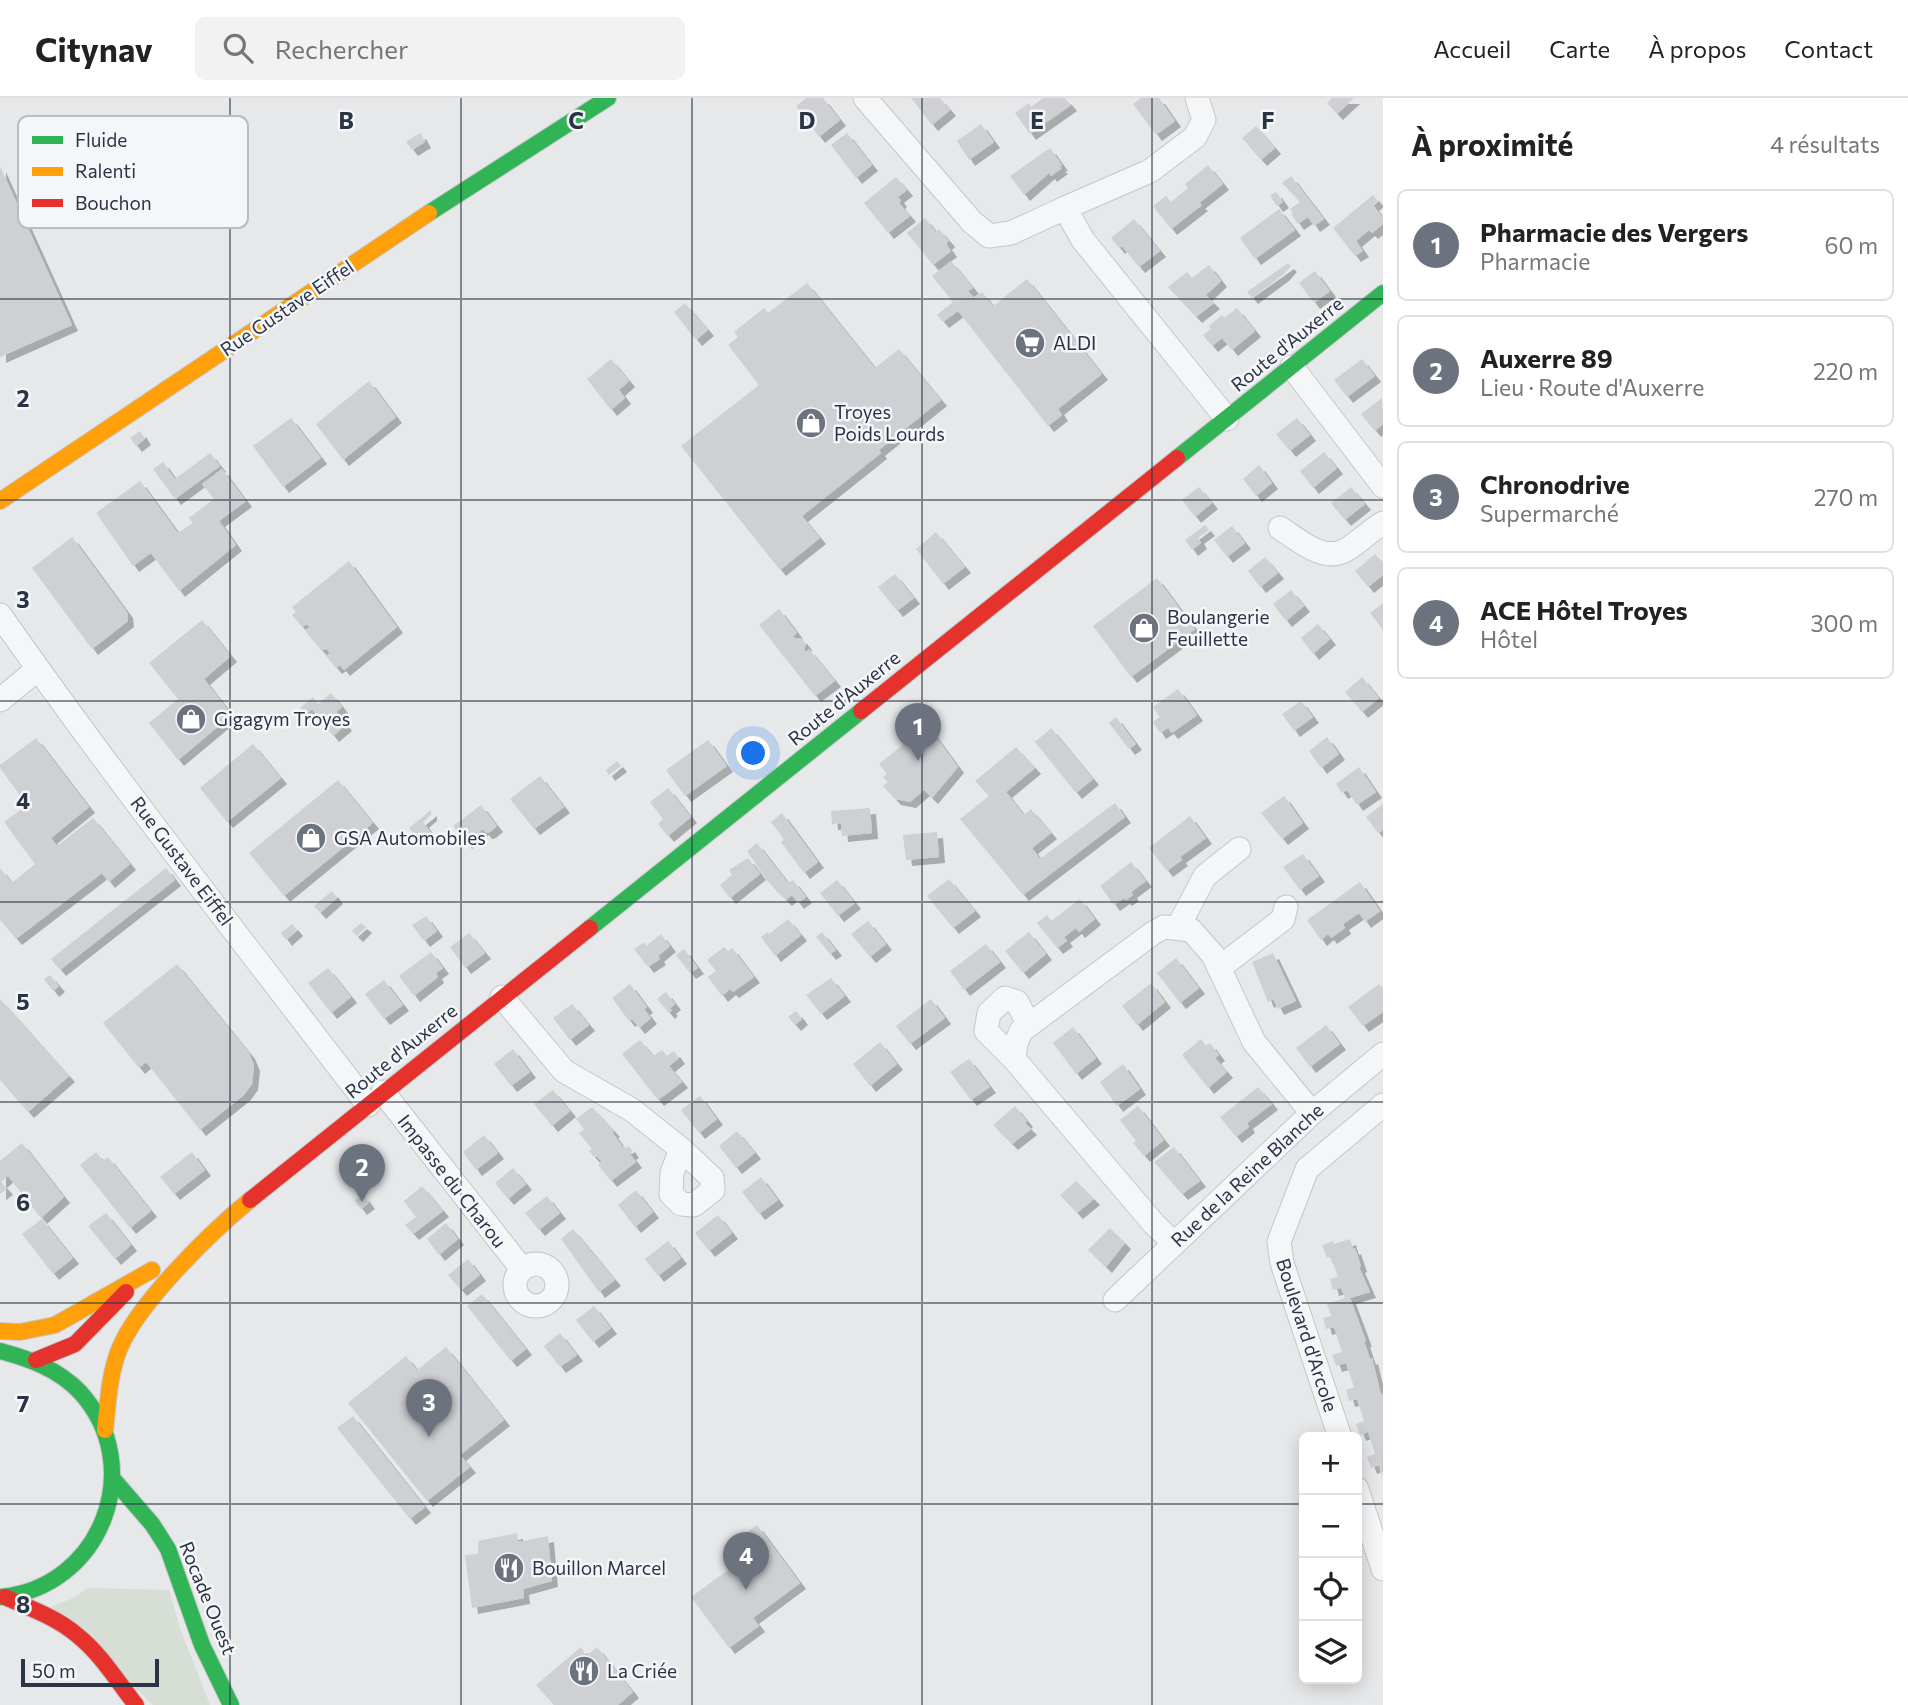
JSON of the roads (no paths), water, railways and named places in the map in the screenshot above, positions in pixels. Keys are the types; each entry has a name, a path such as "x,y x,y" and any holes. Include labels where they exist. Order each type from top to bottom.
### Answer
{"main road":[{"name":"Rue Gustave Eiffel","path":"0,501 470,186 608,98"},
{"name":"Route d'Auxerre","path":"36,1360 75,1343 113,1304 152,1270 194,1237 233,1214 1383,293"},
{"name":"Route d'Auxerre","path":"105,1430 111,1376 120,1348 135,1320 233,1214"},
{"path":"0,1331 20,1332 55,1325 152,1270"},
{"path":"0,1351 36,1360 59,1372 78,1388 94,1408 105,1430 112,1454 113,1479 107,1513 92,1544 68,1570 38,1588 3,1597"},
{"name":"Rocade Ouest","path":"113,1479 152,1524 168,1549 202,1645 231,1705"},
{"path":"3,1597 46,1616 87,1643 136,1705"}],"street":[{"path":"865,98 972,222 989,236 1011,233 1150,171 1195,137 1204,120 1197,98"},
{"path":"1065,208 1083,240 1227,419"},
{"path":"1292,367 1383,486"},
{"path":"1280,528 1305,545 1326,555 1336,555 1383,523"},
{"name":"Rue Gustave Eiffel","path":"0,615 265,973 376,1099"},
{"path":"0,700 38,669"},
{"path":"1178,927 1205,876 1239,849"},
{"path":"1219,968 1283,919 1286,907"},
{"path":"1014,1059 1021,1031 1153,933 1164,927 1178,927 1191,930 1213,955 1254,1042 1312,1113"},
{"path":"502,998 564,1071 632,1110 681,1149"},
{"path":"1029,1025 1017,1002 1005,998 989,1013 986,1031 1014,1059 1154,1224 1174,1243"},
{"name":"Rue de la Reine Blanche","path":"1115,1300 1312,1113 1383,1054"},
{"name":"Impasse du Charou","path":"376,1099 522,1269"},
{"name":"Boulevard d'Arcole","path":"1337,1432 1282,1263 1279,1242 1307,1169 1383,1105"},
{"path":"1359,1495 1383,1569"}],"place":[{"name":"ALDI","path":"1030,343"},
{"name":"Troyes Poids Lourds","path":"811,423"},
{"name":"Boulangerie Feuillette","path":"1144,628"},
{"name":"Gigagym Troyes","path":"191,719"},
{"name":"Pharmacie des Vergers","path":"918,761"},
{"name":"GSA Automobiles","path":"311,838"},
{"name":"Auxerre 89","path":"362,1202"},
{"name":"Chronodrive","path":"429,1437"},
{"name":"Bouillon Marcel","path":"509,1568"},
{"name":"ACE Hôtel Troyes","path":"746,1590"},
{"name":"La Criée","path":"584,1671"}]}
